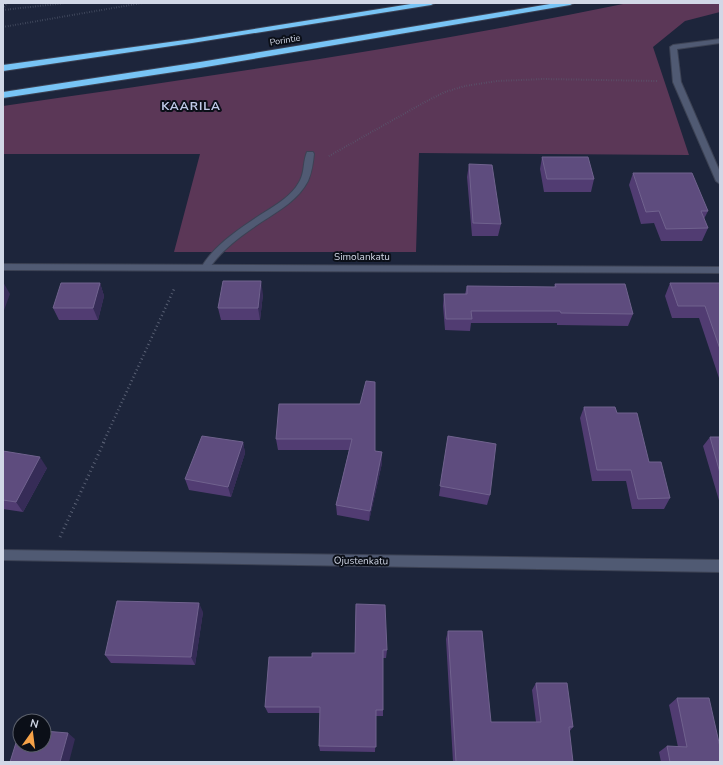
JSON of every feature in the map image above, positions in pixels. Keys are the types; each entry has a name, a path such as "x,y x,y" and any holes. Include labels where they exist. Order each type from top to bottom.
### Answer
{"highway":[{"name":"Porintie","path":"3,68 192,41 431,3"},
{"name":"Porintie","path":"3,94 200,65 570,3"}],"street":[{"path":"720,40 673,47 677,82 720,181"},
{"path":"205,268 213,255 227,243 250,226 284,205 300,189 310,166 310,154"},
{"name":"Simolankatu","path":"3,267 720,270"},
{"name":"Ojustenkatu","path":"3,555 720,566"}],"path":[{"path":"3,10 7,3"},
{"path":"3,10 66,3"},
{"path":"3,27 142,3"},
{"path":"310,166 355,143 425,102 445,92 465,86 497,81 544,79 615,79 677,82"},
{"path":"51,556 183,268"}],"shaded area":[{"path":"628,3 720,3 720,12 685,21 653,47 689,155 419,153 416,252 174,252 200,154 3,154 3,106 238,72 394,47 550,19"}],"building":[{"path":"542,157 588,157 594,179 547,179"},
{"path":"469,164 492,165 501,224 473,223"},
{"path":"633,173 692,173 708,211 701,211 708,228 666,229 659,211 646,212"},
{"path":"223,281 261,281 258,308 218,308"},
{"path":"61,283 100,283 93,308 53,308"},
{"path":"670,283 720,283 720,349 705,306 678,306"},
{"path":"555,284 625,284 633,314 561,313 560,311 471,311 472,319 446,319 444,294 467,294 467,286 556,287"},
{"path":"366,381 375,382 375,451 382,452 370,511 336,505 352,439 276,439 279,404 360,404"},
{"path":"584,407 615,407 617,413 637,413 649,462 661,462 670,498 638,499 631,470 597,470"},
{"path":"202,436 243,442 228,487 185,479"},
{"path":"448,436 496,444 490,495 440,486"},
{"path":"710,437 720,437 720,473"},
{"path":"3,451 40,457 16,502 3,500"},
{"path":"117,601 199,603 191,657 105,655"},
{"path":"356,604 385,605 387,650 383,650 383,710 376,710 376,747 319,746 320,707 265,707 269,657 312,657 312,653 355,653"},
{"path":"448,631 482,631 491,722 541,722 536,683 567,683 573,727 569,727 573,762 456,762"},
{"path":"677,698 709,698 720,747 720,762 670,762 667,746 687,747"},
{"path":"52,732 68,733 60,762 10,762 13,753 52,753"}],"district":[{"name":"KAARILA","path":"191,106"}]}
